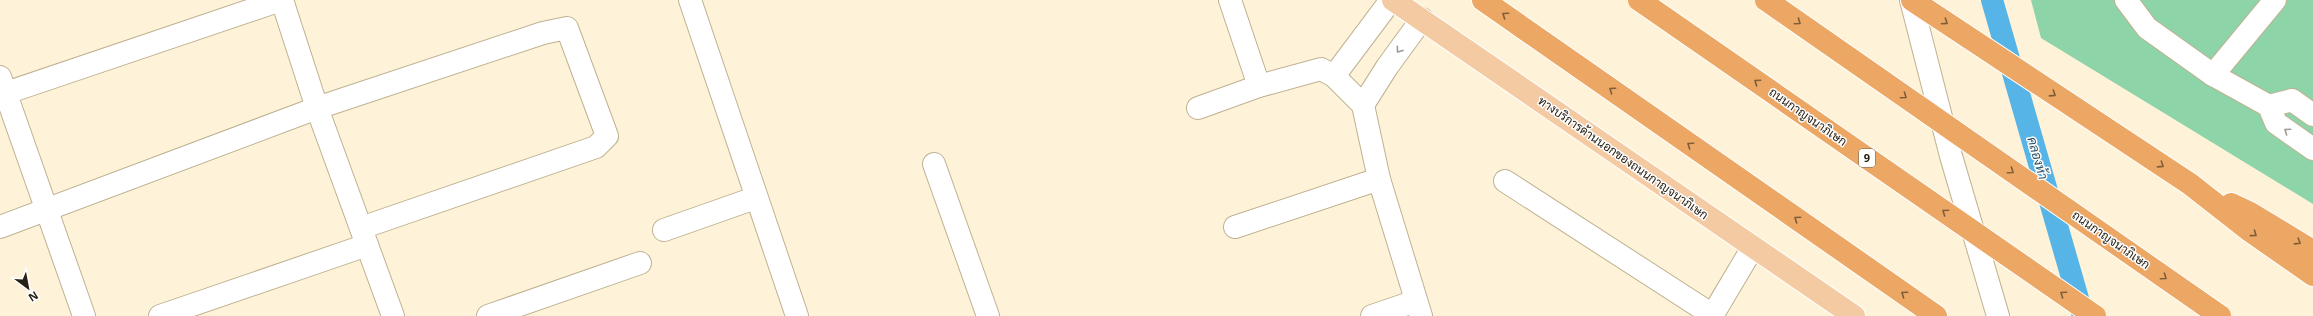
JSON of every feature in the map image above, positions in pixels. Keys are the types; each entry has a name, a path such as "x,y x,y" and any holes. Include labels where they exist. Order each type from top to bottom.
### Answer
{"highway":[{"path":"1483,0 1936,316"},
{"name":"ถนนกาญจนาภิเษก","path":"1639,0 2095,316"},
{"name":"ถนนกาญจนาภิเษก","path":"1766,0 2220,316"},
{"path":"1911,0 2190,184 2250,231 2313,275"},
{"path":"2190,184 2250,213 2313,251"}],"main road":[{"name":"ทางบริการด้านนอกของถนนกาญจนาภิเษก","path":"1392,0 1422,19 1854,316"}],"street":[{"path":"84,316 2,88 281,0 317,108 393,316"},
{"path":"690,0 755,198 797,316"},
{"path":"1230,0 1259,86"},
{"path":"1334,76 1392,0"},
{"path":"1911,0 1951,156 1998,316"},
{"path":"2126,0 2147,28 2213,75 2269,106 2276,123 2313,149"},
{"path":"2213,75 2275,0"},
{"path":"1363,105 1387,67 1422,19"},
{"path":"0,227 317,108 559,28 567,28 571,35 606,136 604,140 596,147 160,316"},
{"path":"1198,108 1259,86 1321,69 1334,76 1363,105 1379,179 1418,309 1372,316"},
{"path":"2269,106 2292,100 2313,115"},
{"path":"934,164 988,316"},
{"path":"1235,227 1379,179"},
{"path":"1505,181 1712,316 1753,248"},
{"path":"664,230 755,198"},
{"path":"488,316 640,263"}],"green space":[{"path":"2031,0 2313,0 2313,204 2041,38"}],"waterway":[{"name":"คลองห้า","path":"1992,0 2083,316"}]}
